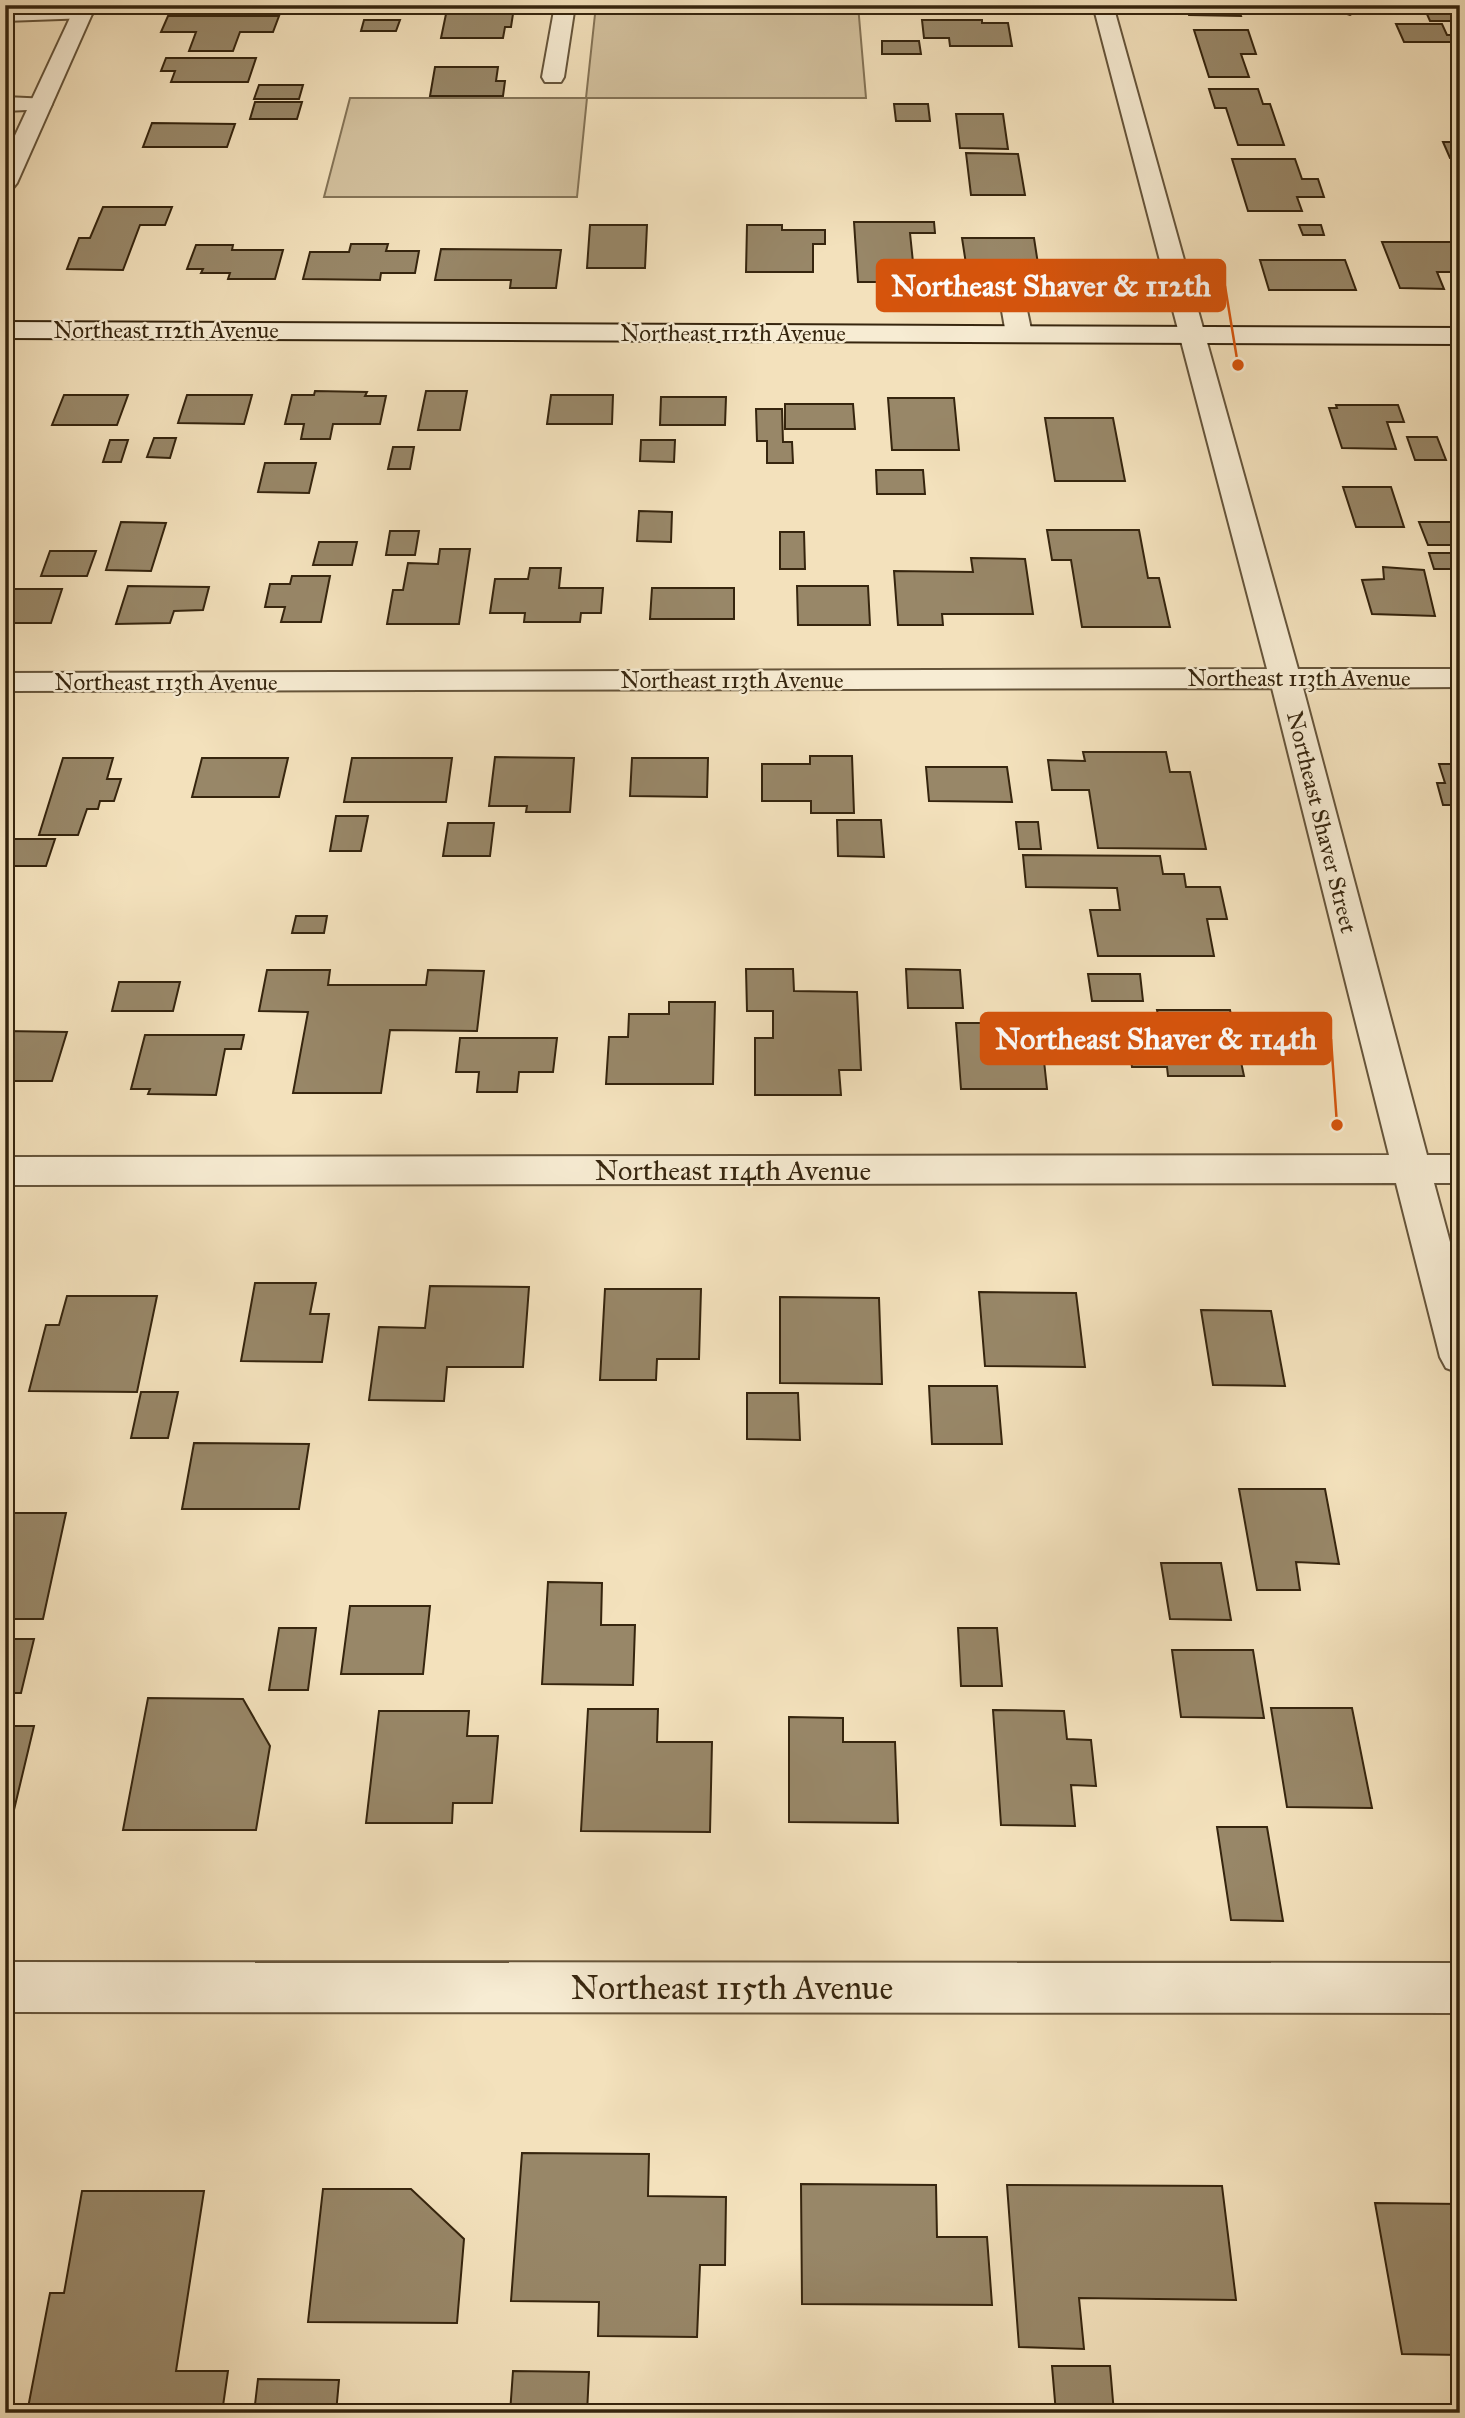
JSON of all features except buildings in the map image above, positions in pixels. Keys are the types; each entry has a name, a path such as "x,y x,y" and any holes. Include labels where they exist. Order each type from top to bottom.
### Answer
{"street":[{"path":"553,76 565,5"},
{"name":"Northeast Shaver Street","path":"1103,5 1285,678 1460,1357"},
{"path":"5,15 84,10 5,183"},
{"path":"5,104 41,104"},
{"path":"1019,334 1010,288 1180,289"},
{"name":"Northeast 112th Avenue","path":"5,330 1460,336"},
{"name":"Northeast 113th Avenue","path":"5,682 1460,678"},
{"name":"Northeast 114th Avenue","path":"5,1171 1460,1169"},
{"name":"Northeast 115th Avenue","path":"5,1987 1460,1988"}],"shaded area":[{"path":"354,5 542,5 541,11 352,11"},
{"path":"596,5 858,5 866,98 587,98 577,197 324,197 350,98 586,98"}],"place":[{"name":"Northeast Shaver & 112th","path":"1238,365"},
{"name":"Northeast Shaver & 114th","path":"1337,1125"}]}
